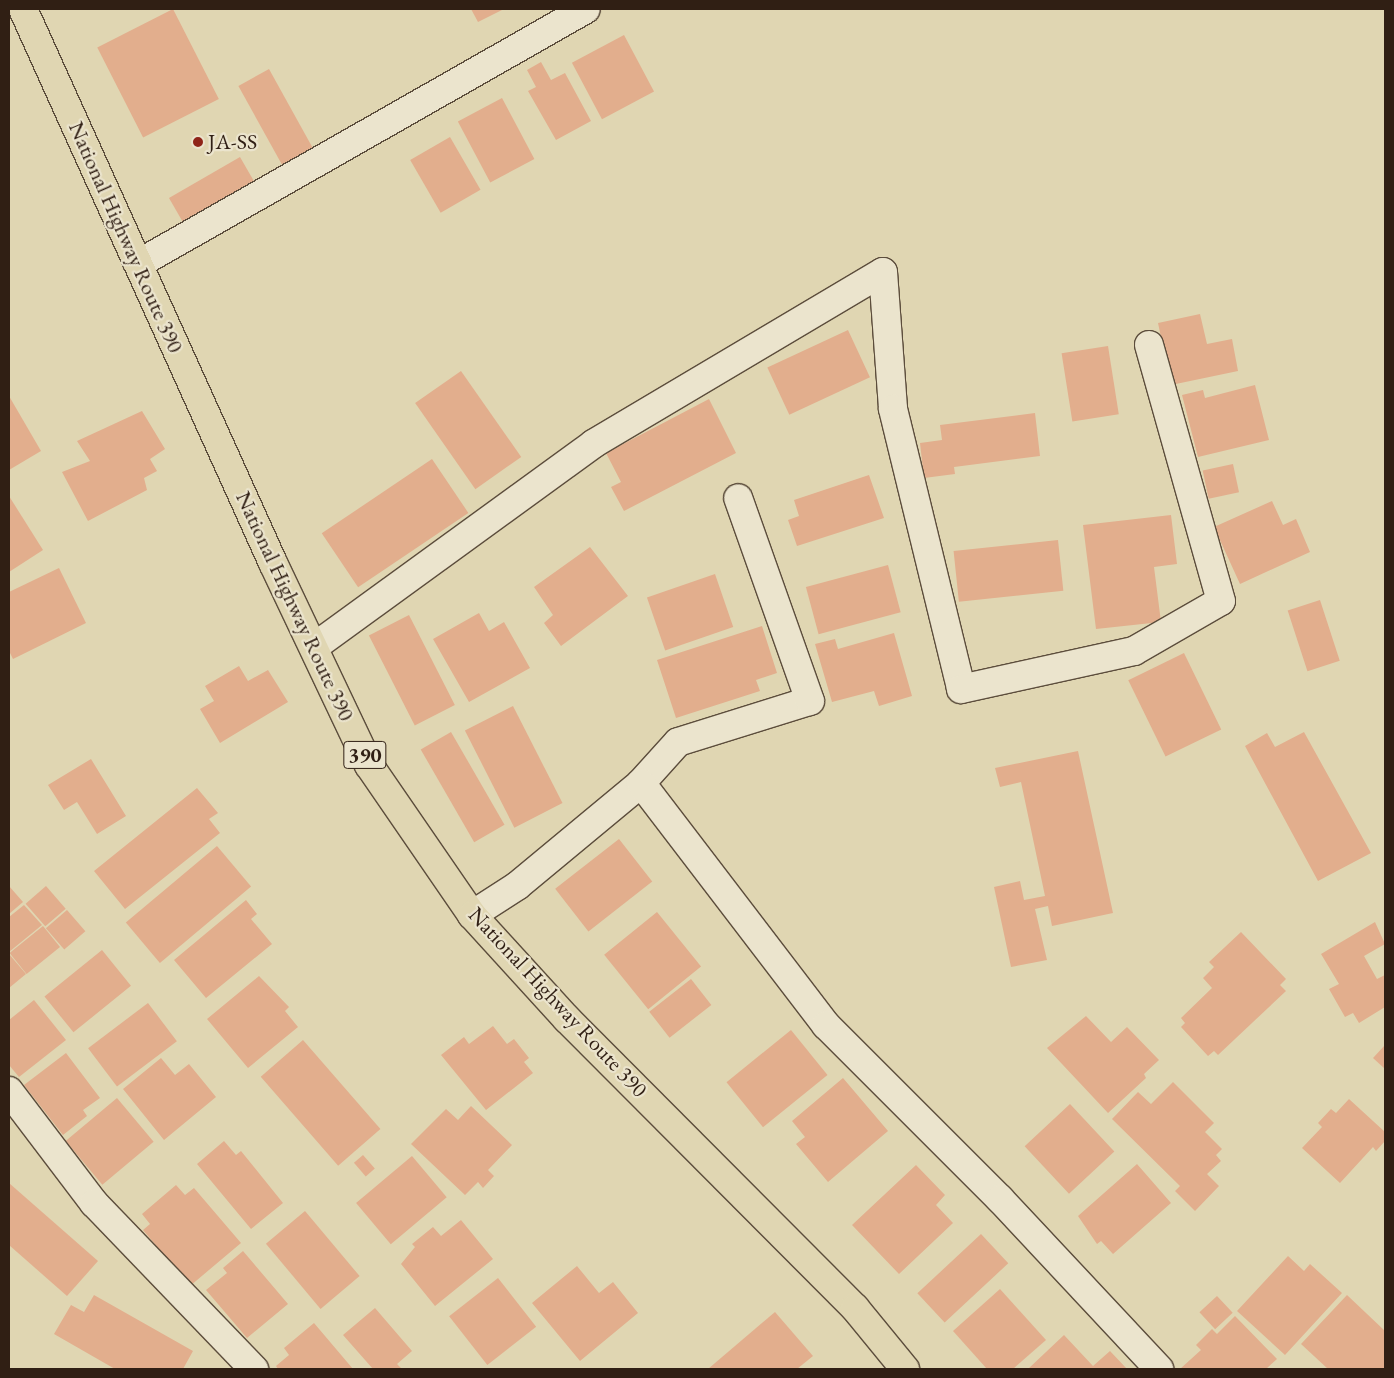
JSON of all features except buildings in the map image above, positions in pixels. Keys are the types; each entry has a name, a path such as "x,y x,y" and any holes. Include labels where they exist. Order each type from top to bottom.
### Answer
{"highway":[{"name":"National Highway Route 390","path":"23,9 138,264 369,765 472,914 567,1019 856,1308 905,1369"}],"street":[{"path":"138,264 586,9"},
{"path":"314,647 593,444 883,272 893,409 961,689 1134,651 1221,600 1149,345"},
{"path":"472,914 517,886 641,783 678,742 810,701 738,498"},
{"path":"641,783 826,1025 1000,1199 1159,1369"},
{"path":"9,1091 94,1203 254,1369"}],"place":[{"name":"JA-SS","path":"198,142"}]}
